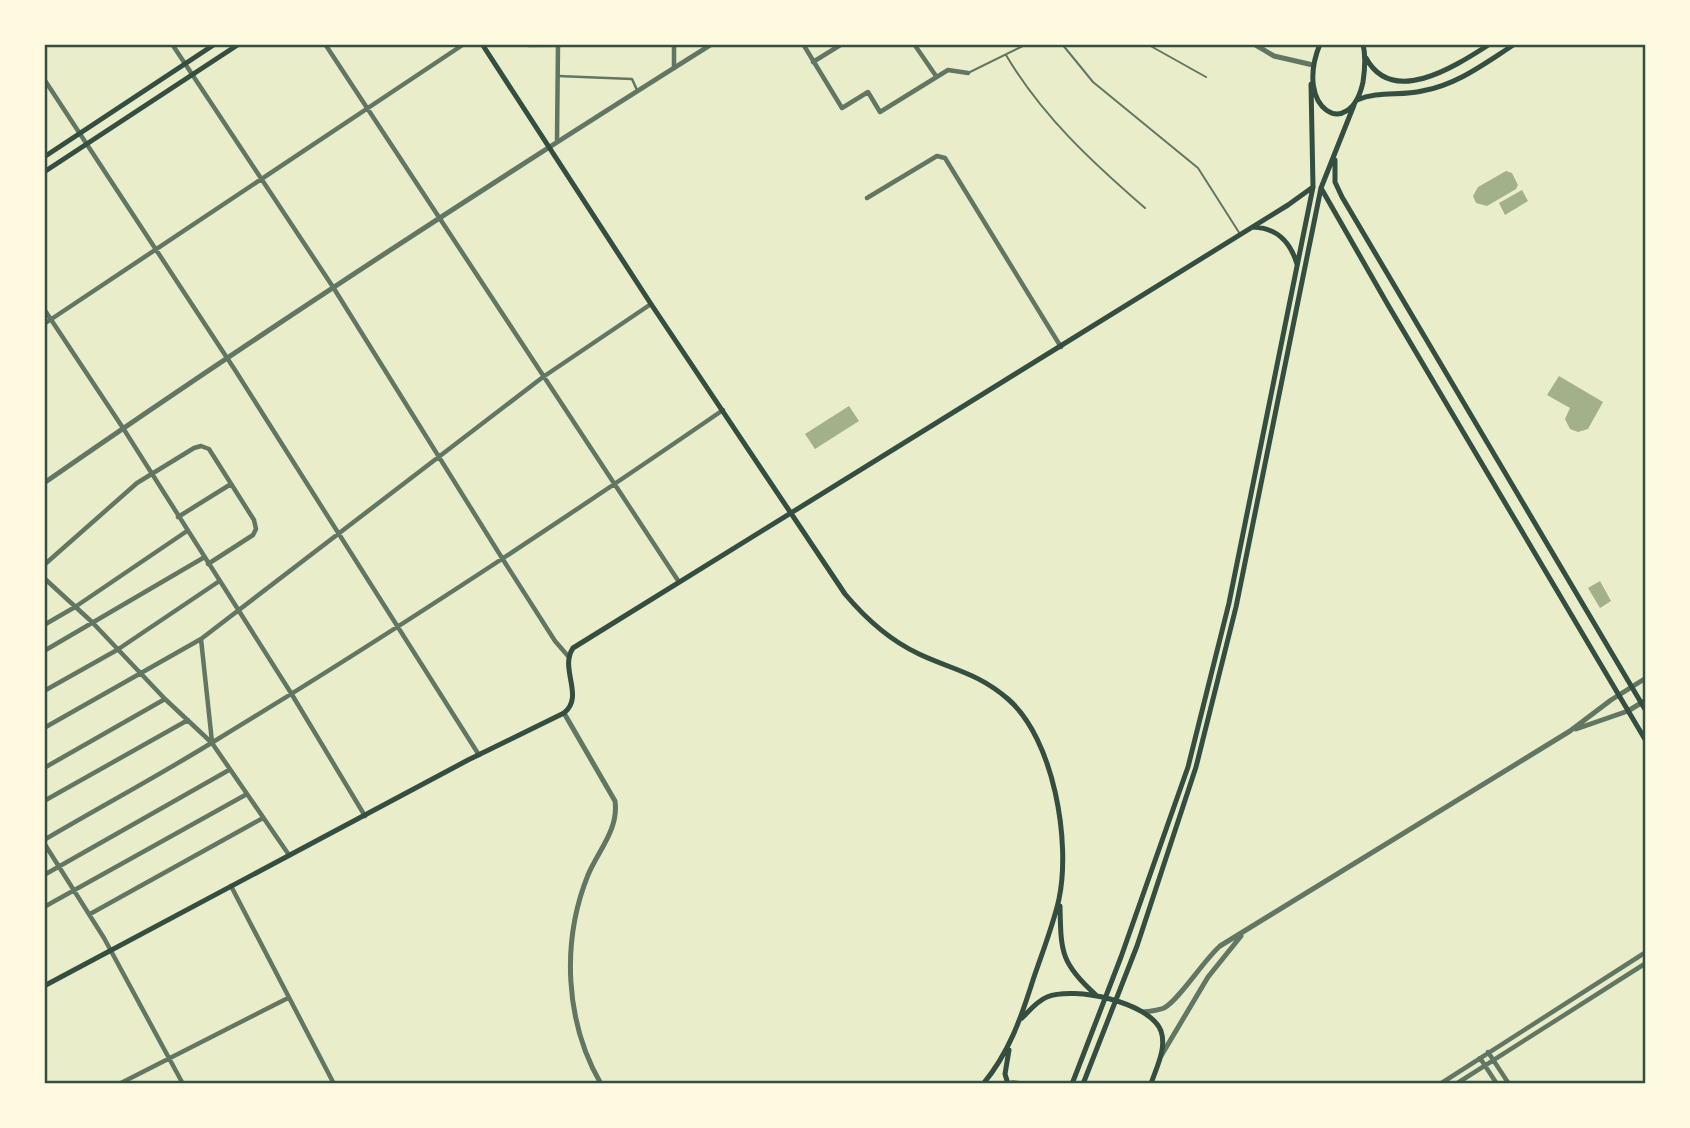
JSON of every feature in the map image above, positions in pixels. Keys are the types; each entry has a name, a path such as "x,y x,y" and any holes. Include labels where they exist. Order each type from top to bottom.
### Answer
{"main road":[{"path":"44,157 215,44"},
{"path":"44,172 239,44"},
{"path":"482,44 651,304 724,409 845,594 871,622 893,639 916,653 967,671 985,681 1021,713 1038,743 1054,788 1059,813 1063,864 1059,899 1063,952 1073,973 1096,995"},
{"path":"1072,1084 1160,850 1188,767 1229,603 1313,187 1311,84 1313,65 1320,44"},
{"path":"1363,45 1366,58 1374,71 1393,80 1428,77 1453,68 1490,44"},
{"path":"1311,84 1317,101 1327,112 1340,113 1374,94 1420,92 1454,82 1515,44"},
{"path":"1083,1084 1173,842 1196,768 1236,607 1321,188 1362,86 1366,58"},
{"path":"1337,150 1334,174 1338,190 1632,686 1644,701 1646,711"},
{"path":"44,986 479,755 564,713 573,699 568,656 573,648 1253,227 1313,187 1321,188"},
{"path":"1321,188 1646,741"},
{"path":"1317,211 1323,206 1331,208"},
{"path":"1253,227 1264,227 1283,237 1290,245 1297,267"},
{"path":"1388,306 1401,297"},
{"path":"983,1084 1009,1046 1020,1020 1059,899"},
{"path":"1020,1020 1049,996 1096,995 1143,1012 1161,1031 1163,1044 1151,1084"},
{"path":"1007,1084 1009,1046"}],"street":[{"path":"172,44 333,287 502,558 555,641 568,656"},
{"path":"325,44 679,582"},
{"path":"44,324 464,44"},
{"path":"529,46 674,44 674,68"},
{"path":"44,483 438,217 712,44"},
{"path":"803,44 842,108 868,92 880,111 948,70 968,73"},
{"path":"813,62 842,44"},
{"path":"914,44 936,76"},
{"path":"1254,44 1263,51 1287,61 1313,65"},
{"path":"557,140 558,45"},
{"path":"558,76 632,79 637,90"},
{"path":"44,79 338,532 479,755"},
{"path":"867,198 937,156 945,158 1061,346"},
{"path":"44,728 201,639 543,377 651,304"},
{"path":"44,309 291,693 365,816"},
{"path":"183,1084 90,914 44,841 212,743 397,626 615,484 724,409"},
{"path":"44,565 137,483 201,446 209,449 257,529 208,564"},
{"path":"178,517 231,484"},
{"path":"44,625 187,531"},
{"path":"44,651 203,558"},
{"path":"44,578 92,622 165,699 212,743 289,855"},
{"path":"44,691 117,650 218,582"},
{"path":"201,639 212,743"},
{"path":"1143,1012 1168,1006 1210,954 1570,731 1619,694 1646,678"},
{"path":"44,768 165,699"},
{"path":"1570,731 1629,711 1644,701"},
{"path":"564,713 615,801 617,813 615,824 588,876 571,944 570,968 575,1014 589,1059 601,1084"},
{"path":"44,801 188,720"},
{"path":"44,875 229,770"},
{"path":"44,907 247,794"},
{"path":"90,914 263,818"},
{"path":"230,886 334,1084"},
{"path":"1161,1057 1208,977 1245,931"},
{"path":"1440,1084 1646,952"},
{"path":"1455,1084 1646,963"},
{"path":"119,1084 288,998"},
{"path":"1488,1052 1509,1084"},
{"path":"1480,1058 1497,1084"}],"lane":[{"path":"968,73 1027,44"},
{"path":"1062,44 1093,82 1198,168 1241,234"},
{"path":"1147,44 1206,77"},
{"path":"1006,55 1026,88 1054,122 1109,177 1145,208"}],"shaded area":[{"path":"1506,171 1512,173 1518,185 1516,189 1487,206 1476,203 1473,196 1478,187"},
{"path":"1522,190 1528,201 1505,215 1499,203"},
{"path":"1559,376 1603,402 1588,429 1578,432 1570,429 1565,419 1570,408 1547,395"},
{"path":"849,406 859,421 815,449 805,434"},
{"path":"1600,581 1611,601 1600,608 1588,588"}],"tram line":[{"path":"998,1084 1013,1081 1034,1084"}]}
